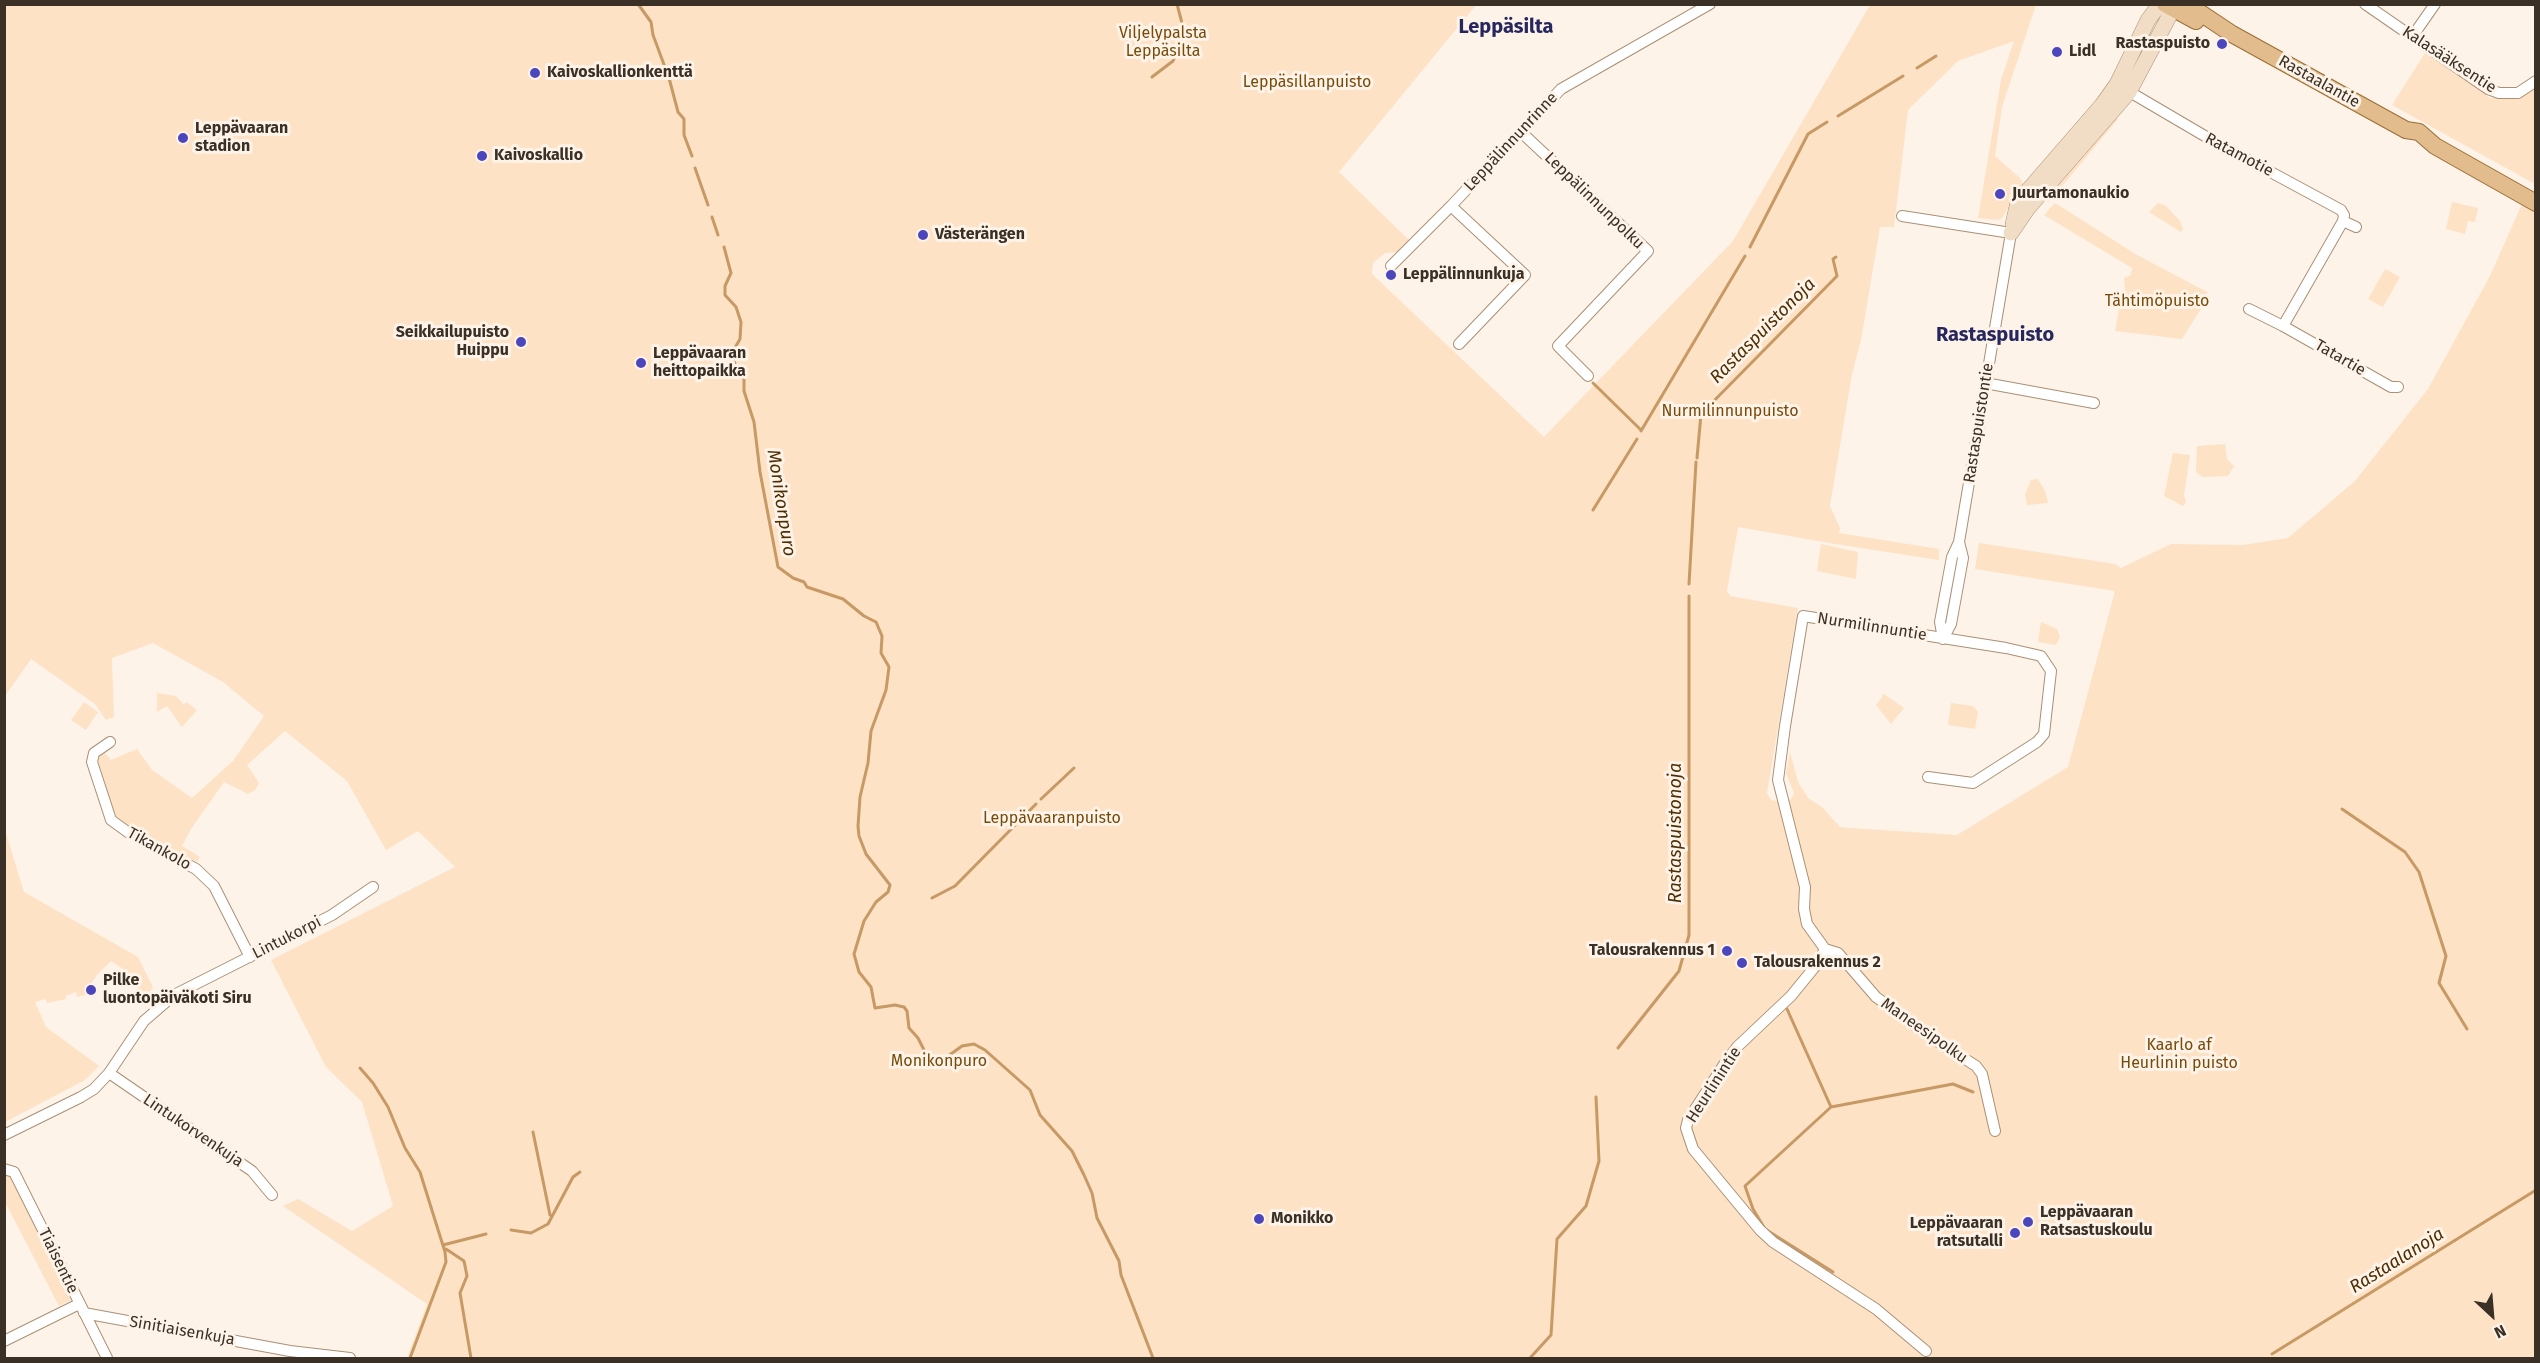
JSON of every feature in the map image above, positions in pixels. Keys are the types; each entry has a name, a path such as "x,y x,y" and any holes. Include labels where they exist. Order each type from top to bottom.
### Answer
{"main road":[{"name":"Rastaalantie","path":"2171,5 2199,22 2232,34 2406,130 2419,142 2435,146 2535,203"}],"street":[{"name":"Leppälinnunrinne","path":"1391,266 1565,86 1710,4"},
{"name":"Kalasääksentie","path":"2365,4 2488,88 2499,93 2518,93 2535,81"},
{"path":"2412,37 2435,4"},
{"name":"Rastaspuistontie","path":"1943,639 1952,624 1963,558 1959,542 2018,202 2103,105 2123,88 2171,5"},
{"name":"Ratamotie","path":"2123,88 2341,210 2344,215 2343,220 2356,227"},
{"name":"Leppälinnunpolku","path":"1521,132 1648,250 1558,346 1588,376"},
{"path":"1451,206 1525,275 1458,344"},
{"path":"1902,216 2011,233"},
{"path":"2283,326 2343,220"},
{"name":"Tatartie","path":"2249,309 2384,383 2398,387"},
{"path":"1985,383 2094,403"},
{"name":"Nurmilinnuntie","path":"1825,949 1807,924 1804,909 1805,887 1780,788 1778,769 1803,616 2006,648 2041,656 2051,671 2044,734 2037,742 1973,783 1928,777"},
{"name":"Tikankolo","path":"110,742 94,753 92,762 111,820 116,825 196,869 214,886 250,957"},
{"name":"Lintukorpi","path":"4,1135 81,1097 109,1073 135,1032 155,1010 174,995 332,915 373,887"},
{"name":"Maneesipolku","path":"1825,949 1838,953 1876,997 1932,1038 1976,1066 1982,1074 1995,1131"},
{"name":"Heurlinintie","path":"1825,949 1818,963 1797,990 1737,1047 1725,1063 1688,1120 1688,1135 1693,1149 1760,1230 1773,1242 1876,1309 1926,1351"},
{"name":"Lintukorvenkuja","path":"109,1073 252,1171 272,1195"},
{"name":"Tiaisentie","path":"4,1169 14,1172 107,1359"},
{"path":"4,1341 82,1309"},
{"name":"Sinitiaisenkuja","path":"82,1309 290,1355 350,1359"}],"green space":[{"name":"Leppävaaranpuisto","path":"4,5 1476,5 1339,172 1410,241 1398,252 1385,253 1373,263 1372,274 1544,437 1733,241 1870,5 2036,5 2002,107 1995,156 2021,179 2023,184 2002,218 1998,220 1978,218 2001,80 2014,41 1958,61 1908,110 1894,227 1880,227 1861,340 1852,374 1830,506 1840,528 1839,533 1939,549 1939,560 1738,527 1727,591 1730,596 1798,608 1767,793 1771,800 1780,802 1791,799 1794,793 1786,773 1790,752 1798,782 1808,798 1822,807 1840,827 1850,828 1957,835 2068,767 2115,591 1975,569 1979,543 2115,564 2121,568 2171,544 2243,545 2288,538 2355,481 2428,389 2490,276 2525,197 2536,203 2535,1358 407,1358 427,1304 283,1206 298,1199 352,1231 393,1206 362,1102 326,1067 271,960 455,867 418,831 386,850 347,781 285,731 247,765 259,783 255,790 248,794 224,782 191,829 182,846 200,857 197,862 120,822 111,809 98,760 99,755 104,752 111,760 137,749 152,770 192,798 233,761 264,716 223,682 153,643 112,658 114,717 106,720 95,704 31,659 5,696"},
{"path":"2425,53 2490,98 2515,99 2535,89 2535,184 2392,105"},
{"path":"2114,115 2118,119 2049,202 2044,200"},
{"path":"2452,202 2478,208 2475,222 2468,221 2465,234 2446,229"},
{"name":"Tähtimöpuisto","path":"2055,203 2137,255 2207,292 2207,299 2182,339 2115,331 2122,293 2125,290 2124,278 2131,275 2132,268 2044,215"},
{"path":"2158,203 2166,206 2180,221 2183,229 2181,232 2149,212"},
{"path":"2385,269 2400,277 2383,307 2368,299"},
{"path":"2225,444 2227,459 2234,466 2228,476 2202,477 2196,472 2197,446"},
{"path":"2173,453 2190,455 2184,495 2186,502 2183,506 2164,496"},
{"path":"2038,479 2045,491 2048,503 2027,505 2025,494 2031,480"},
{"path":"1821,544 1858,552 1856,579 1817,571"},
{"path":"2041,622 2057,629 2060,637 2056,645 2038,642"},
{"path":"157,693 176,696 184,705 186,702 197,710 182,727 167,706 157,712"},
{"path":"1884,694 1904,708 1891,724 1876,705"},
{"path":"84,702 98,712 86,730 71,720"},
{"path":"1951,703 1973,706 1978,712 1975,729 1948,725"},
{"path":"5,830 24,892 138,957 153,987 148,995 137,988 141,981 111,961 89,987 89,994 77,997 76,992 65,996 66,999 47,1003 46,999 35,1002 46,1027 99,1066 85,1080 5,1122"},
{"path":"5,1173 14,1177 71,1300 59,1306 5,1202"}],"waterway":[{"name":"Monikonpuro","path":"638,4 651,22 653,35 669,78 678,112 684,119 684,135 692,156"},
{"path":"1152,77 1173,61 1181,43 1183,27 1177,4"},
{"path":"1917,68 1936,56"},
{"path":"1838,116 1903,76"},
{"path":"1750,247 1808,134 1827,122"},
{"name":"Monikonpuro","path":"695,168 708,205"},
{"name":"Monikonpuro","path":"712,217 718,235"},
{"name":"Monikonpuro","path":"724,247 731,273 725,286 725,295 736,307 741,322 740,339 732,353 736,368 744,379 744,391 754,422 760,472 778,567 793,578 804,582 807,587 843,599 864,616 876,622 882,636 881,653 889,667 886,690 871,731 868,763 860,797 858,826 866,854 890,885 888,892 876,902 864,921 854,954 859,972 871,987 875,1008 895,1005 904,1007 907,1011 909,1028 931,1058 944,1059 962,1046 974,1044 985,1050 1030,1090 1040,1115 1072,1151 1084,1175 1092,1193 1097,1218 1119,1261 1121,1275 1153,1358"},
{"path":"1641,431 1745,256"},
{"name":"Rastaspuistonoja","path":"1697,458 1701,414 1837,276 1833,259 1836,257"},
{"path":"1593,383 1641,430"},
{"path":"1593,510 1637,439"},
{"name":"Rastaspuistonoja","path":"1689,584 1696,462"},
{"name":"Rastaspuistonoja","path":"1618,1048 1679,971 1689,935 1689,596"},
{"path":"1041,799 1074,768"},
{"path":"932,898 955,886 1036,804"},
{"path":"2342,809 2405,852 2419,872 2446,956 2439,983 2467,1029"},
{"path":"1787,1009 1831,1107"},
{"path":"360,1068 373,1083 388,1107 405,1148 420,1172 445,1252 446,1262 410,1358"},
{"path":"1833,1272 1765,1229 1753,1209 1745,1186 1831,1107 1953,1084 1973,1092"},
{"name":"Rastaspuistonoja","path":"1530,1358 1551,1335 1557,1239 1586,1206 1599,1161 1596,1097"},
{"path":"533,1132 550,1215"},
{"path":"511,1230 531,1233 548,1224 573,1177 580,1172"},
{"name":"Rastaalanoja","path":"2272,1354 2536,1190"},
{"path":"443,1245 486,1234"},
{"path":"446,1249 464,1261 467,1276 460,1293 471,1358"}],"place":[{"name":"Rastaspuisto","path":"2222,44"},
{"name":"Lidl","path":"2057,52"},
{"name":"Kaivoskallionkenttä","path":"535,73"},
{"name":"Leppävaaran stadion","path":"183,138"},
{"name":"Kaivoskallio","path":"482,156"},
{"name":"Juurtamonaukio","path":"2000,194"},
{"name":"Västerängen","path":"923,235"},
{"name":"Leppälinnunkuja","path":"1391,275"},
{"name":"Seikkailupuisto Huippu","path":"521,342"},
{"name":"Leppävaaran heittopaikka","path":"641,363"},
{"name":"Talousrakennus 1","path":"1727,951"},
{"name":"Talousrakennus 2","path":"1742,963"},
{"name":"Pilke luontopäiväkoti Siru","path":"91,990"},
{"name":"Monikko","path":"1259,1219"},
{"name":"Leppävaaran Ratsastuskoulu","path":"2028,1222"},
{"name":"Leppävaaran ratsutalli","path":"2015,1233"}],"district":[{"name":"Leppäsilta","path":"1506,27"},
{"name":"Rastaspuisto","path":"1995,335"}],"park label":[{"name":"Viljelypalsta Leppäsilta","path":"1163,43"},
{"name":"Leppäsillanpuisto","path":"1307,83"},
{"name":"Nurmilinnunpuisto","path":"1730,412"},
{"name":"Kaarlo af Heurlinin puisto","path":"2179,1055"}]}
